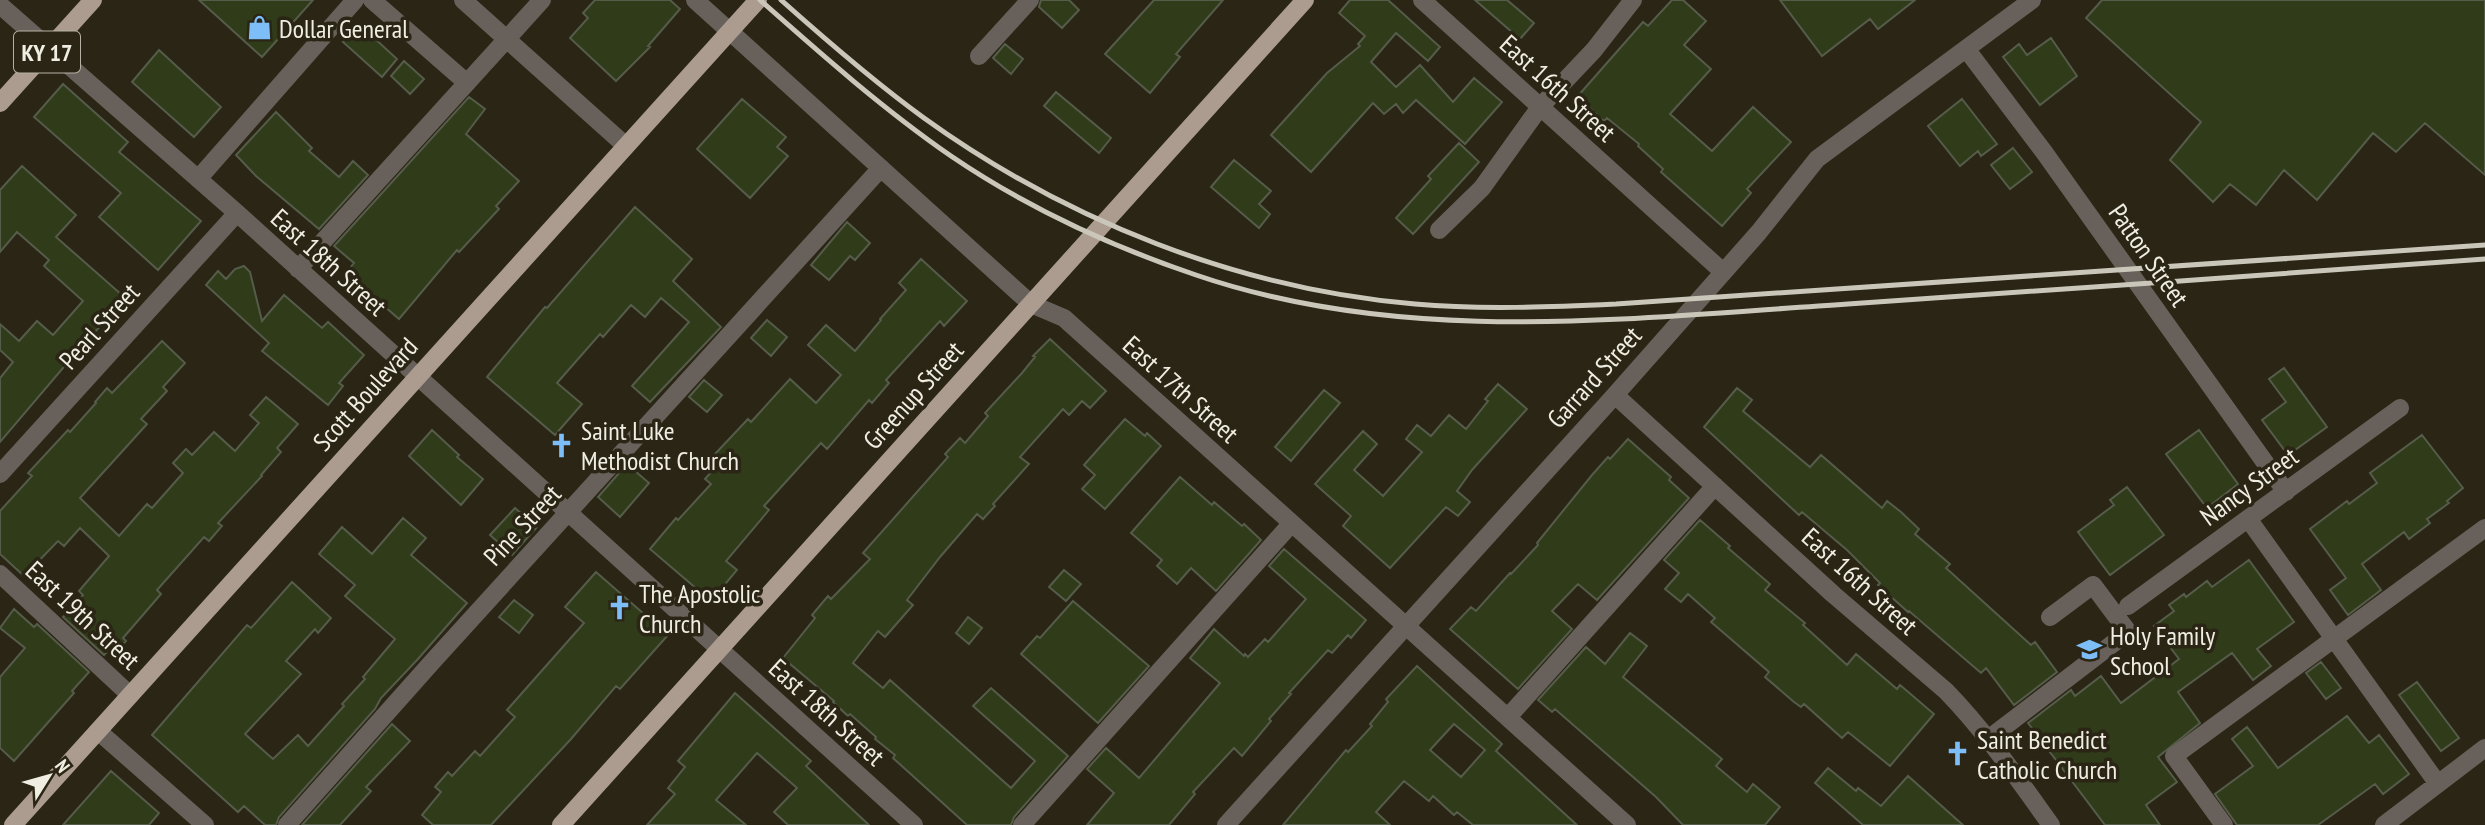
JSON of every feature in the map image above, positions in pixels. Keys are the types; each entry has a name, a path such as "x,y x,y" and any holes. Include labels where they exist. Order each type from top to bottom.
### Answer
{"main road":[{"name":"KY 17","path":"0,103 93,0"},
{"name":"Scott Boulevard","path":"13,825 758,0"},
{"name":"Greenup Street","path":"561,825 1305,0"}],"street":[{"path":"198,179 355,0"},
{"path":"372,0 467,83"},
{"path":"463,0 626,146"},
{"path":"298,269 542,0"},
{"name":"East 17th Street","path":"695,0 1031,304 1064,318 1627,825"},
{"path":"979,56 1030,0"},
{"name":"East 16th Street","path":"1422,0 1722,271"},
{"path":"1439,230 1482,188 1540,107 1594,50 1633,0"},
{"name":"Garrard Street","path":"1226,825 1615,395 1759,232 1817,159 1968,50 2032,0"},
{"name":"East 18th Street","path":"0,5 237,213 914,825"},
{"name":"Patton Street","path":"1968,50 2051,161 2286,492"},
{"name":"Pine Street","path":"287,825 425,669 881,168"},
{"name":"Pearl Street","path":"0,474 237,213"},
{"name":"East 16th Street","path":"1615,395 1834,595 1946,691 1987,740 2045,823"},
{"name":"Nancy Street","path":"2128,606 2400,408"},
{"path":"1508,717 1715,486"},
{"path":"2249,520 2438,784"},
{"path":"1022,825 1291,524"},
{"path":"2224,825 2174,756 2485,528"},
{"name":"East 19th Street","path":"0,574 130,695"},
{"path":"1987,740 2128,632 2093,585 2050,617"},
{"path":"97,731 205,825"},
{"path":"2391,823 2485,748"}],"building":[{"name":"Dollar General","path":"199,0 313,0 262,57"},
{"path":"595,0 670,0 680,9 648,46 650,47 616,81 570,38 588,18 583,13"},
{"path":"1041,0 1069,0 1079,10 1062,28 1039,7"},
{"path":"1154,0 1223,0 1176,54 1180,57 1150,93 1105,54"},
{"path":"1350,0 1388,0 1440,47 1428,61 1396,33 1371,62 1396,87 1420,65 1453,102 1474,78 1502,102 1465,144 1416,100 1403,113 1396,104 1384,114 1373,103 1311,172 1271,135 1327,73 1360,46 1358,44 1365,36 1339,13"},
{"path":"1475,0 1507,0 1534,23 1520,39"},
{"path":"1672,0 1683,0 1706,21 1684,45 1711,69 1670,114 1712,151 1753,107 1791,142 1747,189 1751,193 1722,226 1661,172 1663,169 1638,146 1639,144 1607,118 1604,121 1577,97 1643,22 1648,26"},
{"path":"1780,0 1915,0 1878,29 1870,19 1822,56"},
{"path":"2102,0 2485,0 2485,175 2425,123 2396,152 2373,133 2317,200 2284,170 2256,205 2230,184 2213,202 2170,160 2201,122 2086,18"},
{"path":"359,24 397,59 382,77 343,42"},
{"path":"2051,38 2077,76 2040,105 2003,57 2019,44 2027,55"},
{"path":"1005,44 1023,59 1011,74 993,58"},
{"path":"159,50 221,107 194,137 132,82"},
{"path":"404,61 424,79 410,94 391,76"},
{"path":"63,84 128,142 119,152 201,221 158,270 99,217 121,193 34,117"},
{"path":"1056,92 1111,138 1099,153 1044,106"},
{"path":"469,97 485,109 466,134 519,181 496,206 499,209 459,252 457,250 399,319 346,273 354,263 334,246"},
{"path":"742,99 786,137 777,147 788,156 750,198 697,149"},
{"path":"1962,99 1997,144 1981,156 1978,151 1960,166 1928,126"},
{"path":"276,112 312,148 309,151 339,177 353,161 368,175 319,229 256,176 236,155"},
{"path":"1459,143 1479,162 1413,234 1396,218 1431,179 1428,176"},
{"path":"2013,148 2032,172 2010,189 1991,165"},
{"path":"1234,160 1271,191 1259,204 1270,214 1259,228 1211,187"},
{"path":"22,166 76,215 56,237 130,302 110,325 105,321 0,442 0,378 13,362 0,350 0,324 19,341 37,321 53,335 83,301 44,266 49,260 17,232 0,252 0,190"},
{"path":"635,207 692,259 673,281 721,327 650,402 632,386 689,322 661,298 645,317 631,305 603,337 600,334 557,383 582,404 555,435 487,377 545,307 547,308"},
{"path":"847,222 870,243 855,260 850,256 829,280 811,265"},
{"path":"921,259 967,301 944,326 940,321 886,380 889,383 872,403 869,400 827,449 821,443 764,506 769,510 726,561 737,570 711,601 650,549 676,518 678,520 711,484 705,479 722,460 715,454 748,419 751,422 790,379 816,403 841,375 808,345 826,325 855,351 906,290 899,283"},
{"path":"244,266 250,272 262,321 284,295 322,328 328,322 364,355 339,383 343,386 328,405 262,351 269,343 206,285 218,271 226,279 235,269"},
{"path":"767,320 787,337 771,356 751,338"},
{"path":"1050,339 1106,391 1090,408 1082,401 1069,415 1063,409 1020,457 1029,464 993,504 995,506 983,519 977,514 907,600 913,605 885,637 878,631 853,663 883,688 890,680 1011,788 1035,761 973,706 991,688 1068,756 1014,817 1011,825 967,825 893,758 895,755 875,739 876,737 850,714 848,716 783,658 815,618 812,615 828,596 831,599 870,559 863,553 948,457 945,454 960,438 965,443 988,416 985,413"},
{"path":"162,341 185,363 163,387 167,391 141,419 147,424 80,498 119,536 147,504 152,508 183,473 173,463 186,449 192,455 214,432 235,451 259,423 250,415 266,397 298,424 277,448 281,452 262,476 218,523 222,526 209,541 204,537 157,590 161,594 123,638 126,641 113,656 108,651 104,655 63,617 83,595 79,591 109,556 80,528 64,546 58,541 24,576 0,554 0,511 32,476 28,473 68,430 70,432 107,388 112,393"},
{"path":"2284,368 2327,427 2288,455 2262,420 2286,402 2269,379"},
{"path":"704,380 722,395 707,412 689,397"},
{"path":"1498,384 1527,409 1472,470 1457,491 1470,502 1458,516 1446,507 1390,568 1343,526 1351,516 1315,484 1363,431 1377,444 1354,470 1383,496 1422,452 1406,439 1417,425 1431,436 1449,415 1466,429"},
{"path":"1737,388 1752,400 1743,411 1810,467 1821,455 1882,508 1887,501 1901,512 1919,529 1915,534 1950,564 1946,568 2031,645 2035,642 2057,672 2014,705 1986,668 1981,673 1908,612 1878,585 1880,583 1847,550 1802,512 1799,515 1704,427"},
{"path":"1324,390 1340,403 1291,461 1275,447"},
{"path":"1125,419 1161,446 1105,509 1082,489 1095,475 1084,465"},
{"path":"432,430 459,455 457,457 483,479 461,505 409,456"},
{"path":"2199,430 2238,484 2207,508 2166,454"},
{"path":"2422,435 2463,488 2447,501 2449,503 2427,519 2430,523 2409,539 2404,532 2362,564 2381,590 2348,615 2330,590 2346,578 2310,529 2347,501 2349,504 2377,483 2370,473"},
{"path":"1628,439 1671,477 1669,480 1689,498 1597,600 1578,584 1552,611 1572,629 1518,689 1450,629 1471,607 1476,611 1511,574 1538,545 1592,475"},
{"path":"627,464 649,483 620,517 598,497"},
{"path":"1180,477 1212,505 1214,502 1261,540 1216,591 1191,568 1177,584 1157,566 1162,560 1131,533"},
{"path":"2127,487 2164,535 2110,575 2078,532 2114,505 2110,500"},
{"path":"515,508 537,527 512,555 490,535"},
{"path":"403,518 426,538 411,555 467,603 381,698 375,709 279,817 276,825 265,825 244,806 238,812 152,735 247,625 251,628 292,582 331,618 318,633 315,629 286,661 301,674 245,734 273,759 298,735 308,746 344,706 342,704 395,639 345,596 355,585 319,554 342,527 372,554"},
{"path":"1700,520 1770,584 1765,590 1805,623 1803,625 1847,665 1856,654 1897,689 1900,685 1934,714 1890,766 1848,732 1842,738 1804,704 1801,707 1794,702 1765,677 1769,672 1711,622 1715,618 1688,594 1681,602 1665,589 1679,573 1664,560"},
{"path":"1284,549 1366,620 1351,638 1348,635 1332,653 1328,650 1289,693 1291,694 1269,719 1271,721 1242,756 1234,748 1193,792 1195,794 1169,825 1087,825 1114,793 1087,769 1106,748 1139,778 1220,683 1190,658 1214,629 1248,657 1265,639 1268,642 1306,599 1269,566"},
{"path":"2249,560 2294,622 2257,649 2271,666 2253,680 2232,653 2178,692 2200,723 2158,757 2177,782 2146,805 2160,825 2105,825 2028,723 2071,690 2075,696 2101,676 2121,703 2179,659 2154,626 2174,611 2169,605 2184,594 2186,597 2207,581 2212,587"},
{"path":"1064,570 1081,584 1066,601 1049,587"},
{"path":"596,572 668,635 620,689 616,686 491,825 433,825 422,815 441,792 435,787 448,772 452,776 475,751 480,756 515,717 507,710 584,623 565,607"},
{"path":"514,600 533,615 519,633 499,617"},
{"path":"1073,601 1149,666 1098,723 1021,654 1037,636 1040,638"},
{"path":"14,609 34,627 37,624 89,672 14,761 0,748 0,677 25,648 0,628"},
{"path":"968,617 982,628 969,644 956,633"},
{"path":"1630,633 1647,646 1623,677 1722,759 1716,766 1747,792 1753,784 1780,807 1765,825 1683,825 1656,797 1555,709 1552,712 1538,700 1586,647 1605,664"},
{"path":"2321,662 2341,688 2326,699 2306,673"},
{"path":"1417,666 1502,744 1496,751 1577,825 1473,825 1457,812 1454,815 1433,796 1429,801 1404,781 1376,812 1390,825 1283,825 1346,750 1348,752 1372,726 1370,724 1388,702 1386,699","holes":["1454,724 1485,750 1461,777 1430,750"]},
{"path":"2417,682 2459,738 2441,751 2399,695"},
{"path":"735,693 811,761 806,766 869,825 788,825 774,812 797,788 757,753 716,800 746,825 647,825 675,794 668,788 685,767 678,761"},
{"path":"2347,716 2369,743 2379,735 2409,774 2383,794 2375,784 2318,825 2237,825 2215,794 2253,766 2232,739 2247,727 2278,768"},
{"path":"392,724 410,741 366,787 371,791 340,825 302,825"},
{"path":"1828,768 1856,791 1858,788 1881,806 1908,776 1963,825 1863,825 1815,783"},
{"path":"111,771 159,813 149,825 63,825"}],"railway":[{"path":"760,0 853,81 926,138 980,175 1069,224 1196,275 1275,297 1356,312 1437,320 1602,320 2485,259"},
{"path":"781,0 905,104 979,155 1036,188 1157,244 1220,266 1349,296 1465,307 1616,304 2485,245"}],"place":[{"name":"Dollar General","path":"259,28"},
{"name":"Saint Luke Methodist Church","path":"561,445"},
{"name":"The Apostolic Church","path":"619,608"},
{"name":"Holy Family School","path":"2090,650"},
{"name":"Saint Benedict Catholic Church","path":"1957,754"}]}
